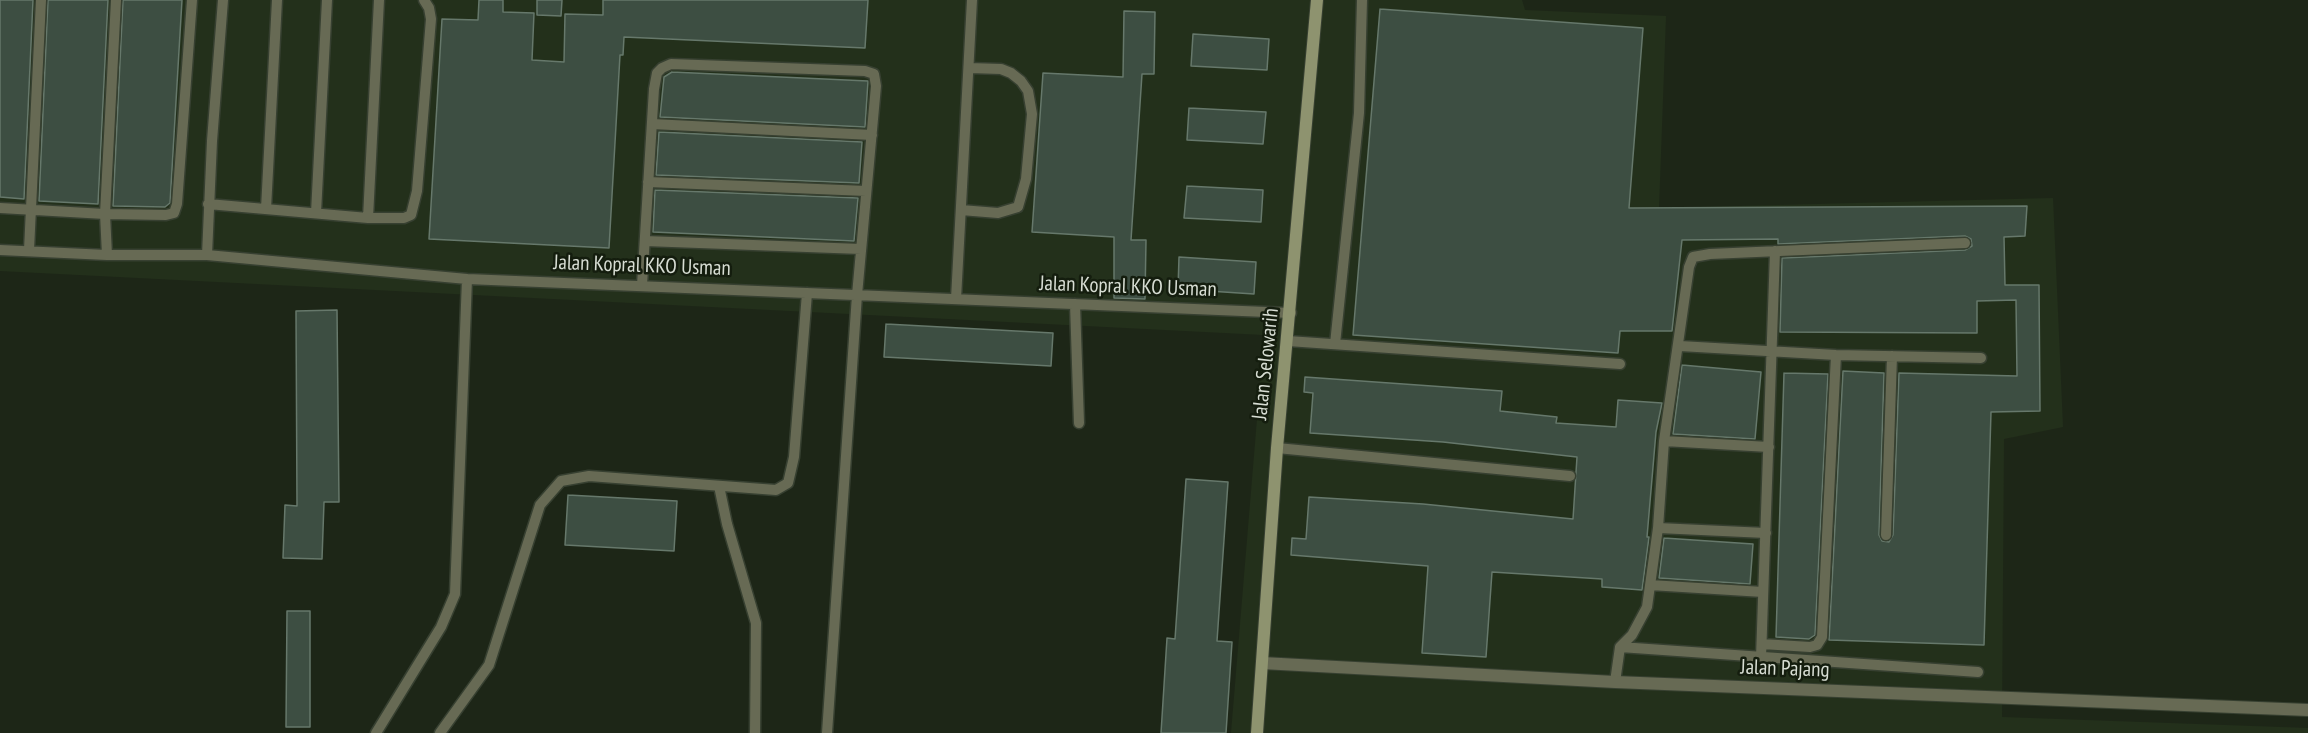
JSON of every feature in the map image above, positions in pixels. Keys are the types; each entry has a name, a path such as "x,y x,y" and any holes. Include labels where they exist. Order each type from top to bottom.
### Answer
{"main road":[{"name":"Jalan Selowarih","path":"1257,733 1277,448 1291,313 1317,0"}],"street":[{"name":"Jalan Pajang","path":"1262,663 1615,682 2308,710"}],"lane":[{"path":"29,249 29,210 41,0"},
{"path":"107,255 105,214 116,0"},
{"path":"0,208 171,215 176,208 192,0"},
{"path":"207,255 208,204 223,0"},
{"path":"266,209 277,0"},
{"path":"316,213 327,0"},
{"path":"368,218 379,0"},
{"path":"208,204 368,218 404,218 411,215 415,208 430,19 429,8 424,0"},
{"path":"956,299 972,0"},
{"path":"1335,344 1359,113 1362,0"},
{"path":"642,285 657,73 671,64 854,71 874,74 876,86 857,295 827,733"},
{"path":"961,210 998,213 1018,207 1026,179 1032,114 1028,92 1021,81 1011,73 1001,69 969,68"},
{"path":"652,124 872,135"},
{"path":"648,182 866,191"},
{"path":"645,241 861,249"},
{"path":"1615,682 1620,646 1640,622 1647,607 1658,528 1664,441 1680,346 1689,267 1693,257 1710,254 1965,243"},
{"name":"Jalan Kopral KKO Usman","path":"0,250 29,249 107,255 207,255 467,279 1291,313"},
{"path":"1761,658 1775,251"},
{"path":"375,733 441,627 455,594 467,279"},
{"path":"440,733 489,665 540,506 561,481 589,476 776,490 788,483 794,457 807,293"},
{"path":"1075,304 1079,423"},
{"path":"1288,341 1620,364"},
{"path":"1680,346 1836,355 1981,358"},
{"path":"1762,645 1810,647 1817,645 1822,637 1836,355"},
{"path":"1886,535 1892,356"},
{"path":"1664,441 1769,447"},
{"path":"1277,448 1570,476"},
{"path":"719,486 727,524 756,623 755,733"},
{"path":"1658,528 1766,533"},
{"path":"1650,585 1763,592"},
{"path":"1620,646 1978,672"}],"shaded area":[{"path":"0,0 1522,0 1525,10 1666,16 1659,208 2053,198 2063,427 2004,439 2002,717 2308,728 2308,733 1231,733 1264,335 0,271"}],"building":[{"path":"0,0 33,0 24,199 0,197"},
{"path":"48,0 108,0 98,204 39,201"},
{"path":"123,0 182,0 170,203 165,207 113,206"},
{"path":"479,0 503,0 503,12 534,13 532,60 564,62 565,14 603,15 603,0 868,0 865,48 624,37 623,55 620,55 609,248 429,239 442,19 478,20"},
{"path":"537,0 562,0 561,16 537,15"},
{"path":"1380,9 1643,28 1629,208 2027,206 2025,236 2004,237 2005,285 2039,285 2040,411 1991,412 1984,645 1829,640 1843,371 1884,373 1879,535 1882,541 1889,542 1893,535 1899,373 2017,376 2016,300 1977,301 1977,333 1780,332 1782,258 1965,250 1972,246 1971,239 1965,236 1778,244 1778,239 1682,240 1672,331 1620,331 1618,353 1353,335"},
{"path":"1124,11 1155,12 1154,74 1142,74 1131,240 1146,240 1145,299 1114,298 1114,237 1032,232 1043,73 1123,77"},
{"path":"1193,34 1269,39 1267,70 1191,66"},
{"path":"672,72 868,81 865,127 660,117 664,77"},
{"path":"1189,108 1266,112 1263,144 1187,140"},
{"path":"659,132 862,142 859,183 656,175"},
{"path":"1187,186 1263,190 1261,222 1184,218"},
{"path":"655,190 858,198 854,241 653,232"},
{"path":"1179,257 1256,262 1254,294 1178,289"},
{"path":"337,310 339,502 324,502 322,559 283,558 285,505 297,506 296,311"},
{"path":"886,324 1053,333 1051,366 884,357"},
{"path":"1682,365 1761,372 1755,439 1673,434"},
{"path":"1784,373 1828,374 1815,635 1809,639 1776,637"},
{"path":"1305,377 1502,391 1500,411 1557,417 1556,423 1616,427 1618,400 1662,403 1656,432 1647,537 1649,537 1642,590 1602,587 1602,579 1492,572 1486,657 1422,653 1428,566 1291,555 1292,538 1306,539 1309,497 1423,504 1573,519 1577,457 1443,442 1310,433 1313,393 1304,392"},
{"path":"1186,479 1228,482 1217,641 1232,642 1226,733 1161,733 1167,638 1175,639"},
{"path":"568,495 677,501 674,551 565,545"},
{"path":"1664,538 1753,544 1750,584 1659,578"},
{"path":"287,611 310,611 310,727 286,727"}]}
